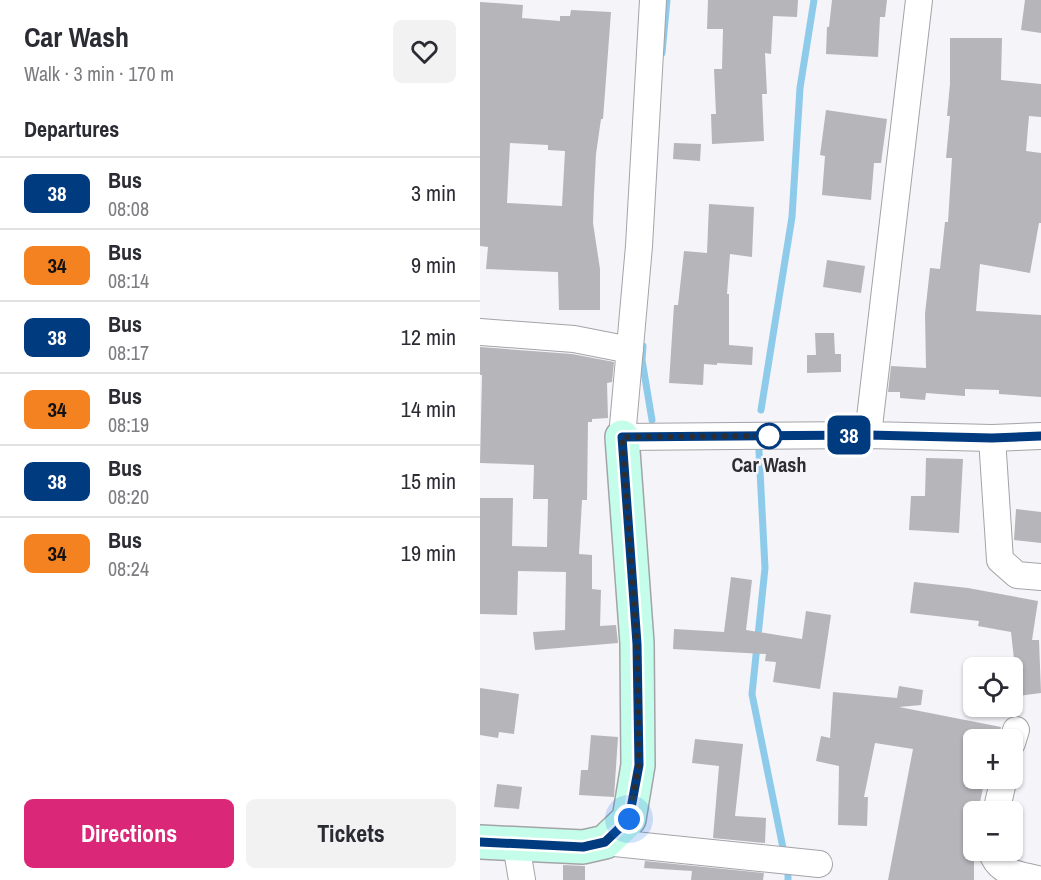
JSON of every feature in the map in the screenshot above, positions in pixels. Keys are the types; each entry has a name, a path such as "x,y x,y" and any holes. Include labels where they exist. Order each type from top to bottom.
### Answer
{"street":[{"path":"605,842 629,819 639,765 637,644 622,437 639,246 653,0"},
{"path":"868,435 919,0"},
{"path":"480,332 574,339 630,350"},
{"path":"622,437 868,435 992,438 1041,436"},
{"path":"992,438 1000,560 1017,575 1041,577"},
{"path":"480,842 583,847 605,842 819,864"},
{"path":"516,844 522,880"},
{"path":"994,861 1006,871 1041,880"}],"building":[{"path":"708,0 798,0 797,17 773,16 771,54 765,53 767,94 762,94 764,141 712,144 711,114 716,114 714,69 722,69 723,29 707,29"},
{"path":"832,0 887,0 885,17 880,17 878,57 826,54 827,27 829,27"},
{"path":"1025,0 1041,0 1041,33 1021,30"},
{"path":"480,2 523,5 522,18 560,21 560,16 570,16 571,10 611,12 603,119 601,119 596,154 594,193 593,223 600,269 600,310 559,310 558,272 486,269 488,247 480,246","holes":["510,143 548,145 548,150 565,151 562,206 507,203"]},
{"path":"950,38 1002,38 1001,80 1041,84 1041,117 1029,116 1026,151 1041,153 1041,223 1039,223 1030,273 980,264 976,311 1041,315 1041,397 999,394 999,390 965,389 965,396 926,393 925,400 900,398 900,392 888,392 891,366 926,368 925,314 930,268 940,269 945,222 948,222 952,158 946,158 950,116 947,116"},
{"path":"826,110 887,119 881,163 874,163 871,200 822,195 825,156 820,155"},
{"path":"674,143 701,144 700,161 673,159"},
{"path":"709,204 754,207 752,257 730,254 727,294 729,294 729,345 753,347 752,365 704,364 703,385 669,383 674,305 678,305 684,251 707,253"},
{"path":"827,260 865,266 861,293 823,287"},
{"path":"815,333 834,333 835,354 841,354 841,372 807,373 807,355 816,355"},
{"path":"480,347 572,354 614,362 612,382 607,383 608,418 592,419 592,422 588,422 587,500 582,500 579,554 592,555 592,589 601,590 600,626 616,625 618,643 535,650 533,632 565,630 566,572 518,571 517,615 480,614 480,498 513,498 512,546 547,547 548,499 533,499 534,465 480,463 482,375 480,375"},
{"path":"926,458 963,459 959,533 909,530 911,496 925,496"},
{"path":"1016,509 1041,512 1041,543 1014,540"},
{"path":"731,577 752,580 746,630 802,639 806,611 831,615 820,689 773,682 776,662 765,661 766,654 673,649 674,629 724,632"},
{"path":"914,582 968,588 1038,601 1032,640 1039,640 1041,693 1023,695 1023,657 1014,657 1011,632 978,626 979,621 910,613"},
{"path":"899,686 923,690 921,705 899,707 1001,727 1001,729 963,729 963,789 983,789 980,801 963,801 963,861 974,861 974,880 888,880 913,749 875,743 864,797 868,797 867,826 838,825 839,766 816,761 821,736 830,738 833,692 897,698"},
{"path":"480,688 519,694 514,734 499,732 498,738 480,735"},
{"path":"591,735 618,737 614,797 579,795 581,770 588,770"},
{"path":"695,739 743,744 735,816 766,818 765,843 713,838 719,766 692,763"},
{"path":"497,784 522,787 519,809 494,807"},
{"path":"645,861 764,873 763,880 691,880 692,871 644,868"},
{"path":"563,865 585,866 585,880 563,880"}],"waterway":[{"path":"662,53 667,0"},
{"path":"761,410 792,217 800,88 814,0"},
{"path":"643,346 642,360 652,420"},
{"path":"759,451 765,568 752,694 783,848"},
{"path":"788,873 788,880"}],"bus line":[{"name":"38","path":"480,842 583,847 605,842 629,819 639,765 637,644 622,437 868,435 992,438 1041,436"}],"place":[{"name":"Car Wash","path":"769,436"}],"route":[{"path":"629,819 639,765 637,644 622,437 778,436 769,436"}]}
